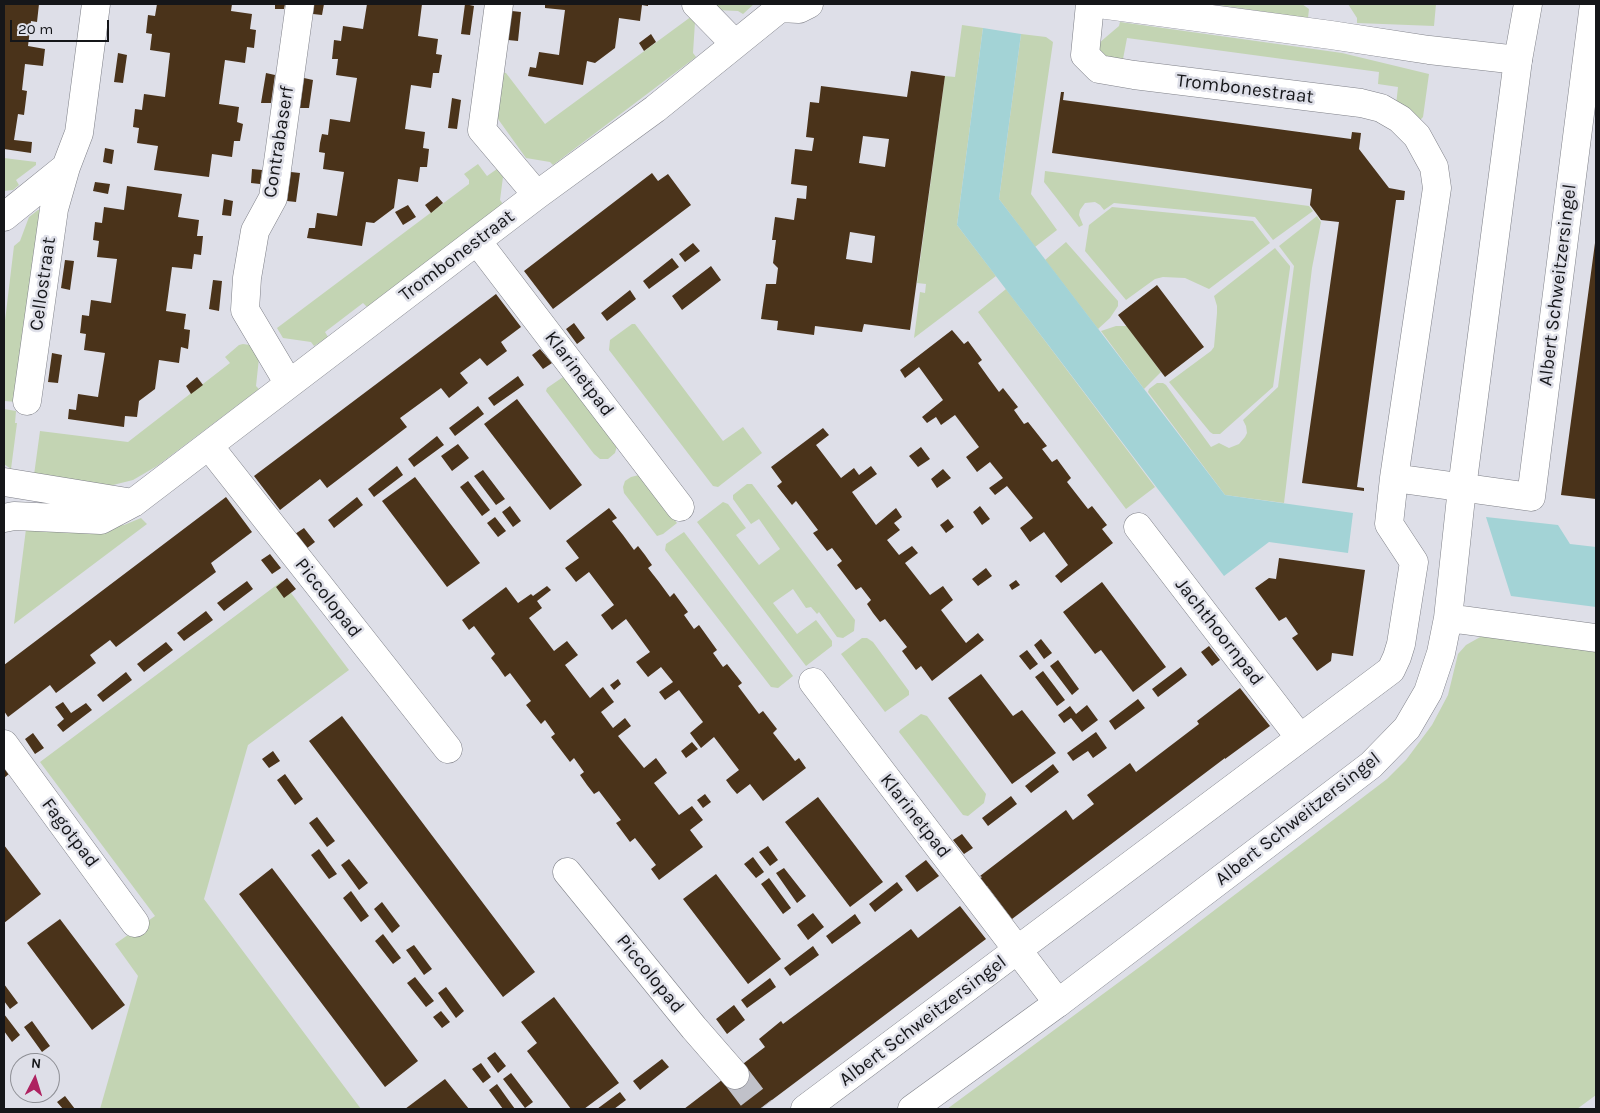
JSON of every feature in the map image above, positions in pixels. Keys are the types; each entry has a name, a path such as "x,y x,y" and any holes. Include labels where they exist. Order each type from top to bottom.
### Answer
{"street":[{"name":"Cellostraat","path":"27,401 54,209 66,167 79,133 96,4"},
{"name":"Contrabaserf","path":"289,384 245,310 247,278 255,231 273,198 300,4"},
{"path":"499,4 482,130 537,196"},
{"path":"696,4 735,44"},
{"name":"Trombonestraat","path":"4,518 14,516 102,520 133,503 477,241 655,109 781,6 799,9 809,4"},
{"name":"Trombonestraat","path":"1090,4 1085,55 1099,69 1361,103 1381,108 1400,119 1417,136 1434,167"},
{"path":"1100,4 1429,50 1518,60"},
{"name":"Albert Schweitzersingel","path":"912,1109 1058,1002 1371,765 1407,728 1428,692 1441,653 1448,618 1462,488 1518,60 1528,4"},
{"name":"Albert Schweitzersingel","path":"1394,478 1531,497 1594,4"},
{"path":"4,217 66,167"},
{"name":"Albert Schweitzersingel","path":"805,1109 1391,670 1401,644 1414,562 1389,524 1394,478 1437,188 1434,167"},
{"name":"Klarinetpad","path":"477,241 680,507"},
{"name":"Piccolopad","path":"209,446 448,749"},
{"path":"4,482 133,503"},
{"name":"Jachthoornpad","path":"1138,527 1300,738"},
{"path":"1448,618 1596,638"},
{"name":"Klarinetpad","path":"813,682 1017,950"},
{"name":"Fagotpad","path":"4,744 135,923"},
{"name":"Piccolopad","path":"567,872 694,1028 735,1075"},
{"name":"Albert Schweitzersingel","path":"1017,950 1058,1002"}],"green space":[{"path":"711,4 754,4 743,14 738,11 716,10"},
{"path":"1211,4 1302,4 1309,9 1308,18"},
{"path":"1348,4 1436,4 1434,26 1357,23 1357,18"},
{"path":"692,16 695,22 693,53 696,57 553,165 550,162 526,158 498,119 496,115 501,72 506,73 545,124"},
{"path":"1120,22 1342,53 1429,74 1423,117 1418,122 1396,105 1398,87 1378,84 1379,72 1127,38 1123,59 1108,60 1100,51 1099,43 1119,26"},
{"path":"962,25 983,28 957,225 996,276 914,338 920,292 925,293 926,284 917,283 945,76 955,77"},
{"path":"1021,34 1046,37 1053,42 1031,194 1057,230 1035,247 999,199"},
{"path":"4,158 36,162 36,165 16,180 19,185 13,190 4,191"},
{"path":"478,164 487,176 497,169 503,177 500,200 503,204 367,307 363,303 325,332 328,337 314,346 311,342 283,338 277,328 469,184 469,180 464,174"},
{"path":"1045,171 1309,206 1313,211 1273,240 1255,217 1114,203 1104,210 1095,202 1085,203 1079,215 1083,225 1079,227 1044,182"},
{"path":"1112,207 1253,221 1270,243 1209,289 1185,278 1163,277 1155,279 1126,300 1085,251 1089,225"},
{"path":"38,210 41,210 18,402 4,401 4,329 14,246 20,241 29,217"},
{"path":"1317,216 1321,222 1312,268 1284,503 1225,495 1148,392 1157,383 1166,385 1211,447 1219,443 1229,448 1239,444 1247,433 1243,420 1278,387 1294,266 1279,246"},
{"path":"1066,242 1118,301 1118,306 1110,318 1098,329 1045,260"},
{"path":"1275,248 1290,268 1273,387 1220,434 1213,434 1169,382 1214,347 1217,306 1214,296"},
{"path":"1006,289 1155,487 1126,509 978,312"},
{"path":"632,324 635,324 723,441 743,427 762,453 718,487 713,486 609,350 610,340"},
{"path":"1116,326 1127,326 1161,372 1144,389 1101,331"},
{"path":"239,345 250,345 259,358 256,386 259,389 157,466 133,480 109,486 34,475 40,431 128,442 230,363 225,357"},
{"path":"566,375 617,446 615,453 608,459 600,459 594,454 546,391 547,388"},
{"path":"4,409 16,411 15,423 17,423 11,469 4,464"},
{"path":"639,475 677,523 663,534 657,536 624,493 625,481"},
{"path":"747,484 752,484 855,620 854,631 843,638 837,637 819,612 817,614 811,607 806,608 793,589 773,603 797,634 816,620 832,641 832,646 806,666 697,522 723,502 728,504 746,528 736,535 759,565 780,549 759,519 751,524 733,499 733,495"},
{"path":"141,518 147,524 14,624 26,529 100,528 124,525"},
{"path":"684,532 793,676 778,688 771,687 665,550 666,544"},
{"path":"282,581 349,670 248,745 204,899 361,1109 100,1109 138,976 115,944 155,916 40,762"},
{"path":"1482,636 1596,646 1596,1095 1577,1109 947,1109 1145,963 1387,779 1406,760 1432,725 1448,695 1458,654 1466,645"},
{"path":"862,638 867,638 873,642 909,691 909,695 885,712 841,654"},
{"path":"921,714 927,716 986,794 984,803 968,816 963,815 899,732"}],"water":[{"path":"983,28 1021,34 999,199 1225,495 1353,513 1348,553 1269,542 1224,576 957,225"},
{"path":"1486,517 1558,525 1570,544 1596,547 1596,607 1511,596"}],"building":[{"path":"4,4 39,4 37,22 31,21 28,46 45,49 43,66 25,64 22,90 27,91 24,115 18,114 14,140 32,142 31,153 4,149"},
{"path":"157,4 232,4 231,11 252,14 250,29 256,30 254,48 247,47 245,63 225,60 219,104 239,107 237,122 243,124 240,141 234,141 232,157 212,154 209,177 154,170 158,146 137,143 139,128 133,127 135,109 142,110 144,94 165,97 170,53 150,50 152,34 146,33 148,15 155,16"},
{"path":"275,4 285,4 284,9 275,9"},
{"path":"314,4 324,4 322,15 313,14"},
{"path":"367,4 422,4 418,36 438,39 436,54 442,55 439,73 433,73 431,88 411,85 405,129 425,132 423,148 429,149 427,167 420,167 418,182 398,179 394,208 374,223 366,222 362,246 307,238 309,228 315,228 317,213 337,216 344,172 323,169 325,153 319,152 320,143 322,134 328,135 330,119 350,122 357,78 336,75 338,59 332,59 334,40 341,41 343,26 363,29"},
{"path":"465,4 474,6 470,35 461,34"},
{"path":"545,4 648,4 648,6 642,5 640,21 619,18 615,48 595,63 587,61 583,85 528,76 530,67 536,68 539,52 559,55 565,10 545,8"},
{"path":"512,11 521,12 518,41 508,40"},
{"path":"651,34 656,42 644,51 639,43"},
{"path":"118,53 127,55 123,83 114,82"},
{"path":"911,71 945,76 910,330 864,324 862,332 815,326 814,335 777,330 778,321 761,319 766,284 776,284 778,268 773,263 776,240 772,240 775,217 794,220 797,198 806,199 807,186 791,184 795,149 812,151 814,138 806,137 810,102 819,103 821,86 907,97","holes":["863,136 889,139 885,167 859,163","850,232 875,236 872,263 846,259"]},
{"path":"266,73 275,75 271,103 261,103"},
{"path":"304,78 313,80 309,108 300,108"},
{"path":"1061,92 1064,92 1063,100 1351,139 1352,132 1361,133 1359,149 1389,188 1405,191 1404,200 1396,200 1357,487 1364,488 1364,491 1302,483 1339,222 1321,220 1310,205 1312,189 1052,153"},
{"path":"452,98 461,100 457,129 448,128"},
{"path":"105,148 114,150 112,164 103,162"},
{"path":"252,169 262,170 260,184 251,183"},
{"path":"291,172 300,173 296,202 287,201"},
{"path":"652,173 658,181 668,174 691,205 553,309 524,271"},
{"path":"95,182 110,184 108,194 93,191"},
{"path":"127,186 182,194 178,217 199,220 197,236 203,236 201,255 194,254 192,269 172,267 166,311 186,314 184,329 190,330 188,349 181,347 179,363 159,360 155,389 139,401 137,417 125,416 124,427 68,419 69,409 76,410 78,394 98,397 105,353 84,350 86,334 80,333 82,315 89,316 91,300 111,303 117,259 97,257 99,241 93,240 95,222 102,223 104,207 124,210"},
{"path":"437,196 443,203 431,213 425,205"},
{"path":"224,199 233,201 231,216 222,215"},
{"path":"408,205 416,217 403,225 395,212"},
{"path":"693,243 700,251 685,262 679,254"},
{"path":"1596,243 1596,499 1561,495"},
{"path":"672,258 679,267 649,289 643,281"},
{"path":"65,260 74,261 70,290 61,288"},
{"path":"711,266 721,280 682,310 672,296"},
{"path":"213,280 222,281 219,311 209,309"},
{"path":"1157,285 1204,347 1165,377 1118,315"},
{"path":"630,290 636,299 607,321 601,313"},
{"path":"496,294 521,327 501,342 507,351 487,366 480,358 460,373 468,383 449,398 441,388 400,418 407,427 327,488 320,479 280,510 254,476"},
{"path":"574,323 585,338 577,344 566,329"},
{"path":"952,330 964,344 968,341 982,360 978,363 999,392 1003,388 1018,407 1014,410 1024,424 1028,422 1047,446 1042,449 1052,462 1057,459 1071,478 1067,482 1088,509 1092,506 1107,525 1102,529 1113,543 1061,583 1055,576 1068,565 1044,532 1030,542 1020,528 1033,518 1007,486 995,495 989,488 1003,478 990,462 977,472 966,457 979,447 955,415 941,425 936,417 927,423 922,417 943,400 919,367 905,378 900,370"},
{"path":"540,349 552,363 543,369 532,355"},
{"path":"52,353 62,355 58,383 48,382"},
{"path":"518,376 524,385 494,406 488,398"},
{"path":"197,377 203,385 191,394 186,386"},
{"path":"517,399 582,485 550,510 484,424"},
{"path":"478,406 484,414 455,436 449,428"},
{"path":"823,428 829,435 816,445 841,478 854,468 859,475 871,466 877,474 852,492 876,525 896,508 902,517 894,523 900,530 887,540 899,555 912,546 918,553 905,563 930,595 943,586 953,600 941,610 966,643 978,633 984,640 932,681 921,666 916,670 902,651 907,647 885,619 880,622 873,613 867,604 871,600 861,587 856,590 837,565 842,561 832,548 827,551 813,533 818,530 796,501 792,505 777,486 782,482 771,467"},
{"path":"437,436 444,445 414,467 408,459"},
{"path":"458,444 469,458 452,471 441,456"},
{"path":"921,447 930,459 918,467 909,456"},
{"path":"397,466 403,475 374,497 368,489"},
{"path":"943,469 951,478 937,488 931,479"},
{"path":"483,470 505,499 496,505 474,476"},
{"path":"415,477 480,563 447,587 382,501"},
{"path":"468,481 490,510 482,516 460,487"},
{"path":"226,497 252,532 211,563 216,572 116,647 110,640 90,655 96,663 56,693 50,685 8,717 4,711 4,665"},
{"path":"357,497 363,505 334,528 328,520"},
{"path":"510,506 521,521 513,527 502,512"},
{"path":"980,506 990,519 982,525 973,512"},
{"path":"609,508 617,518 612,521 634,550 638,546 652,565 648,568 670,597 674,593 688,612 684,615 694,629 699,625 717,650 713,653 723,667 727,664 742,683 738,686 759,714 763,711 777,729 773,733 795,761 799,758 806,768 763,801 750,784 737,794 731,787 726,780 739,770 714,737 701,748 690,733 703,722 679,690 665,700 659,692 673,682 661,667 648,677 636,662 650,652 626,619 612,630 601,615 614,605 589,572 576,582 565,568 579,558 566,541"},
{"path":"495,517 506,531 498,537 487,523"},
{"path":"948,519 954,527 946,533 940,525"},
{"path":"304,528 315,542 306,549 295,534"},
{"path":"270,554 281,568 272,574 261,560"},
{"path":"1279,558 1365,570 1353,656 1332,653 1331,661 1317,671 1292,638 1298,634 1286,617 1279,621 1255,588 1269,578 1276,579"},
{"path":"986,568 992,576 978,586 972,579"},
{"path":"287,578 296,589 284,598 276,587"},
{"path":"1016,580 1020,585 1012,590 1009,585"},
{"path":"247,581 253,589 224,611 217,603"},
{"path":"1102,582 1166,667 1133,692 1101,650 1095,654 1063,612"},
{"path":"547,586 551,590 537,601 542,608 529,618 554,651 567,641 578,655 565,665 590,698 603,687 614,702 601,712 613,728 625,718 631,726 618,736 644,768 656,758 667,773 654,783 679,815 692,806 703,820 690,830 703,847 659,880 651,869 656,865 635,838 630,842 616,823 621,820 599,791 594,794 587,785 580,775 584,772 574,758 570,762 551,737 555,734 545,720 541,724 526,705 531,701 510,673 505,677 491,658 495,654 474,626 469,630 462,620 506,587 518,603 531,594 533,596"},
{"path":"206,611 213,620 184,641 177,633"},
{"path":"1041,639 1052,653 1044,659 1034,645"},
{"path":"166,642 173,650 144,672 137,664"},
{"path":"1209,646 1220,660 1212,666 1201,652"},
{"path":"1027,650 1038,664 1030,670 1019,656"},
{"path":"1058,660 1079,689 1072,695 1050,666"},
{"path":"1181,667 1187,675 1158,697 1152,689"},
{"path":"1043,671 1065,700 1057,706 1035,677"},
{"path":"126,672 132,680 103,702 97,695"},
{"path":"981,674 1013,716 1022,710 1056,753 1012,784 948,698"},
{"path":"618,679 621,684 614,690 610,685"},
{"path":"1240,688 1270,726 1012,919 987,886 983,888 977,881 982,877 980,876 1066,810 1073,820 1094,804 1087,795 1130,763 1136,772 1199,724 1197,721"},
{"path":"1138,699 1145,708 1115,730 1109,721"},
{"path":"63,702 71,713 86,703 92,710 63,732 57,725 64,719 55,707"},
{"path":"1087,705 1098,720 1082,732 1071,718 1064,723 1058,715 1070,706 1076,714"},
{"path":"342,716 535,972 503,997 309,741"},
{"path":"1096,732 1107,748 1093,758 1088,751 1073,761 1067,753"},
{"path":"33,733 44,748 35,754 25,739"},
{"path":"692,742 698,749 686,758 681,751"},
{"path":"273,751 280,761 269,768 262,759"},
{"path":"4,764 10,773 4,778"},
{"path":"1053,764 1059,772 1031,793 1025,786"},
{"path":"285,774 303,799 295,805 277,780"},
{"path":"705,794 711,802 703,808 697,800"},
{"path":"1011,796 1017,804 988,826 982,818"},
{"path":"818,797 883,882 850,907 785,822"},
{"path":"317,817 335,841 327,847 309,823"},
{"path":"962,834 973,848 964,854 953,840"},
{"path":"4,845 41,894 4,923"},
{"path":"768,846 778,860 770,866 759,852"},
{"path":"319,849 337,874 329,879 311,855"},
{"path":"753,857 764,872 756,878 744,864"},
{"path":"349,859 368,883 359,890 341,865"},
{"path":"926,860 939,876 917,892 905,876"},
{"path":"272,868 418,1061 385,1087 239,894"},
{"path":"784,868 806,896 797,903 776,873"},
{"path":"716,874 781,959 748,984 683,899"},
{"path":"769,878 791,908 783,914 761,884"},
{"path":"897,882 903,890 875,912 869,904"},
{"path":"351,891 369,916 361,922 343,898"},
{"path":"382,902 400,926 392,933 374,909"},
{"path":"960,906 986,939 760,1109 684,1109 765,1047 759,1039 781,1021 783,1024 911,929 918,938"},
{"path":"813,913 824,927 808,940 797,925"},
{"path":"855,914 861,923 832,944 826,936"},
{"path":"60,919 125,1005 92,1030 27,943"},
{"path":"383,934 401,958 393,964 375,941"},
{"path":"414,945 432,969 424,975 406,950"},
{"path":"813,946 819,955 790,976 784,968"},
{"path":"415,977 434,1001 426,1007 407,983"},
{"path":"770,978 776,987 747,1008 741,1000"},
{"path":"4,984 18,1003 10,1009 4,1001"},
{"path":"446,987 464,1011 456,1018 438,993"},
{"path":"554,997 619,1083 584,1109 571,1109 527,1051 537,1043 521,1022"},
{"path":"734,1005 745,1020 727,1034 716,1019"},
{"path":"441,1011 450,1022 442,1028 433,1017"},
{"path":"4,1014 20,1035 12,1042 4,1031"},
{"path":"32,1021 50,1046 42,1052 24,1027"},
{"path":"495,1052 506,1066 498,1073 487,1058"},
{"path":"662,1059 669,1067 640,1090 633,1081"},
{"path":"481,1063 491,1077 483,1083 472,1069"},
{"path":"511,1073 533,1102 525,1108 503,1079"},
{"path":"445,1079 469,1109 405,1109"},
{"path":"497,1084 515,1109 503,1109 489,1090"},
{"path":"620,1092 626,1100 614,1109 597,1109"},
{"path":"65,1096 75,1109 63,1109 58,1103 60,1103 60,1100"}],"tunnel":[{"path":"735,1075 761,1109"}]}
